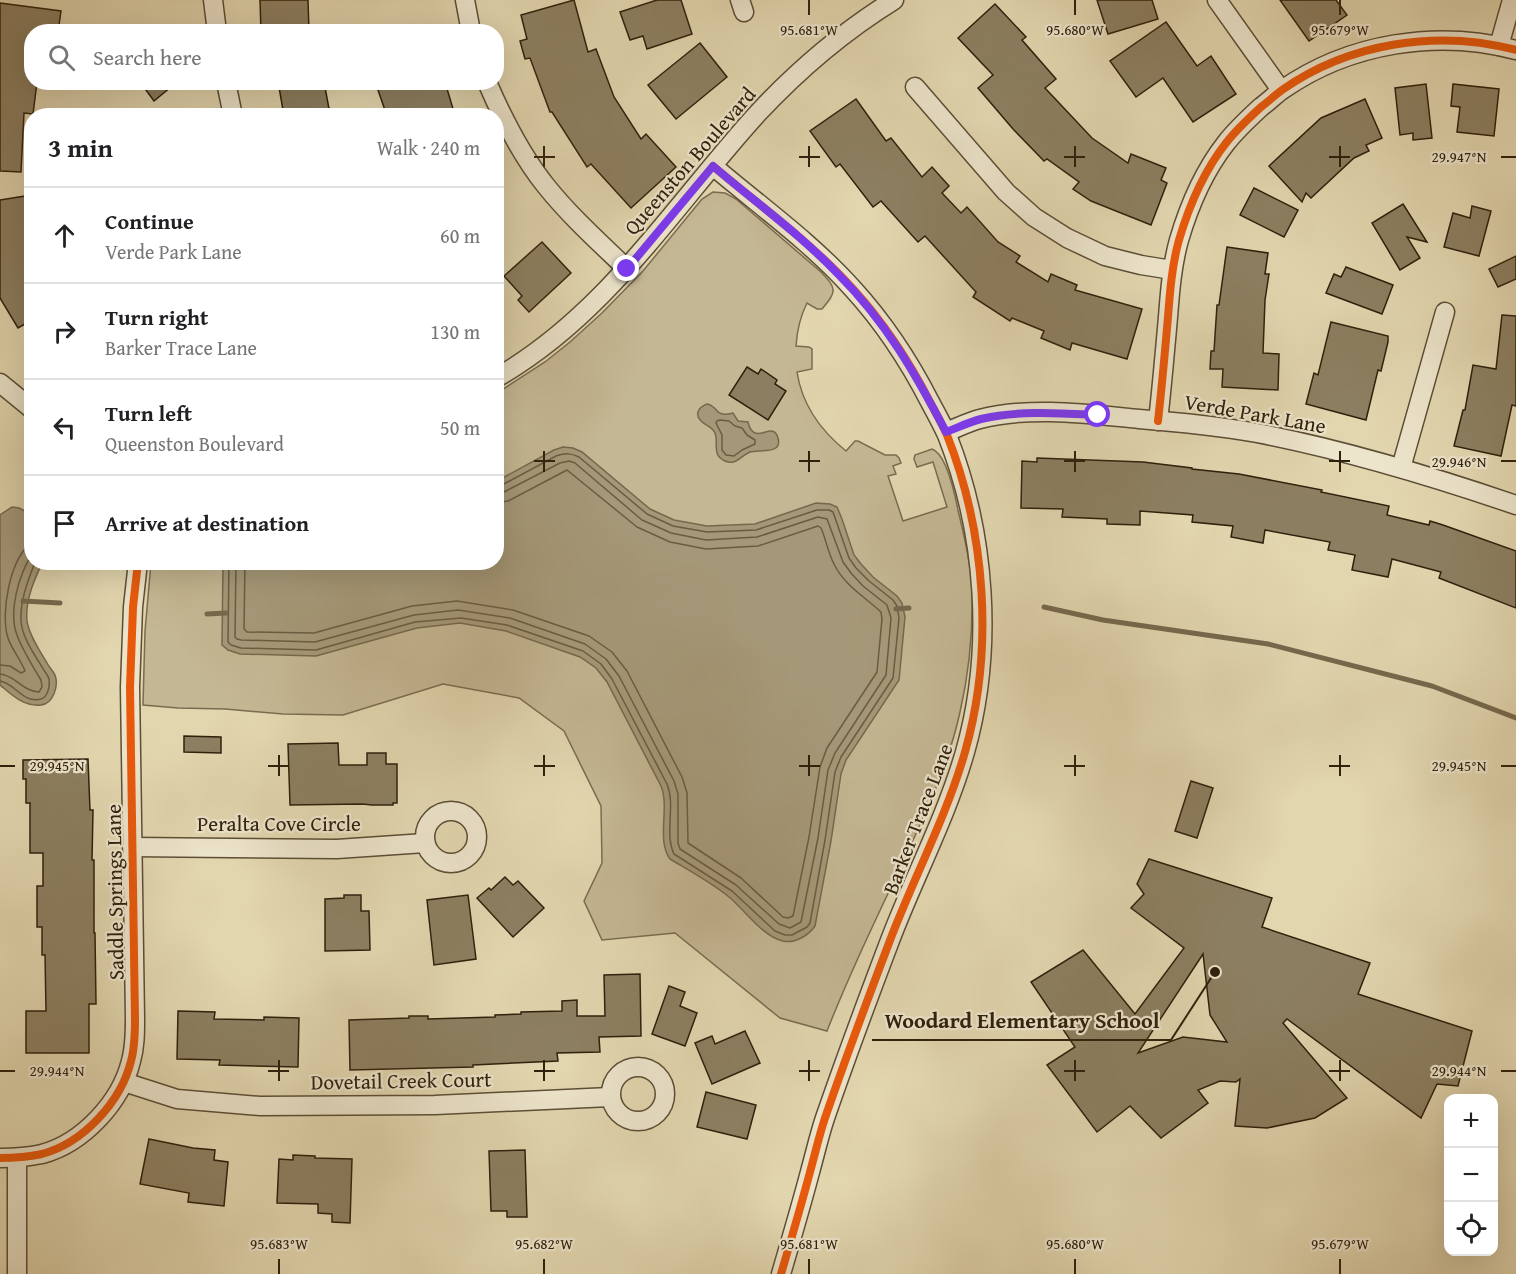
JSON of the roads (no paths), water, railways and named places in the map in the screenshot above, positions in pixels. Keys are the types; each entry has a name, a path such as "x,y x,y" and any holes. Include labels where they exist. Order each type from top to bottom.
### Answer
{"street":[{"path":"213,0 216,24"},
{"path":"465,0 470,24"},
{"name":"Queenston Boulevard","path":"504,373 549,343 585,312 627,269 758,113 804,68 843,35 894,0"},
{"path":"1217,0 1281,90"},
{"path":"1158,421 1172,270 1186,220 1202,180 1226,142 1281,90 1343,57 1380,47 1426,40 1465,41 1510,49 1512,0"},
{"path":"915,87 1006,192 1034,217 1067,238 1105,255 1141,265 1172,270"},
{"path":"227,90 228,108"},
{"path":"490,90 498,108"},
{"path":"504,121 546,186 572,216 627,269"},
{"name":"Barker Trace Lane","path":"713,166 838,273 855,291 899,348 920,383 946,432 962,477 974,524 983,623 979,684 965,751 951,795 890,940 828,1110 781,1274"},
{"path":"1401,468 1445,312"},
{"path":"0,383 24,403"},
{"name":"Verde Park Lane","path":"946,432 979,419 1051,412 1192,424 1256,433 1323,448 1401,468 1516,505"},
{"name":"Saddle Springs Lane","path":"9,1158 43,1153 69,1142 95,1123 113,1103 131,1062 135,1019 130,687 133,607 137,570"},
{"name":"Peralta Cove Circle","path":"132,847 337,849 425,843"},
{"name":"Dovetail Creek Court","path":"124,1082 177,1099 260,1106 435,1105 610,1097"},
{"path":"9,1158 17,1274"}],"water":[{"path":"707,404 720,413 733,413 738,421 748,422 755,433 772,431 776,433 779,443 777,447 750,452 732,462 725,461 718,456 715,433 698,416 700,409"},
{"path":"563,447 582,452 650,509 674,520 707,526 755,524 816,503 837,507 854,555 873,577 897,596 902,603 905,617 899,680 846,760 841,774 815,926 801,938 788,942 768,934 722,892 670,859 664,843 664,804 661,786 607,682 596,668 580,657 506,631 460,623 417,628 316,656 240,654 222,645 223,570 504,570 504,477"},
{"path":"12,507 24,510 24,570 39,570 29,598 27,621 35,643 56,679 52,698 41,705 24,702 0,685 0,515"}],"waterway":[{"path":"23,601 60,603"},
{"path":"1044,607 1103,620 1268,644 1432,686 1516,718"},
{"path":"896,609 909,608"},
{"path":"207,614 226,613"}],"place":[{"name":"Woodard Elementary School","path":"1215,972"}]}
